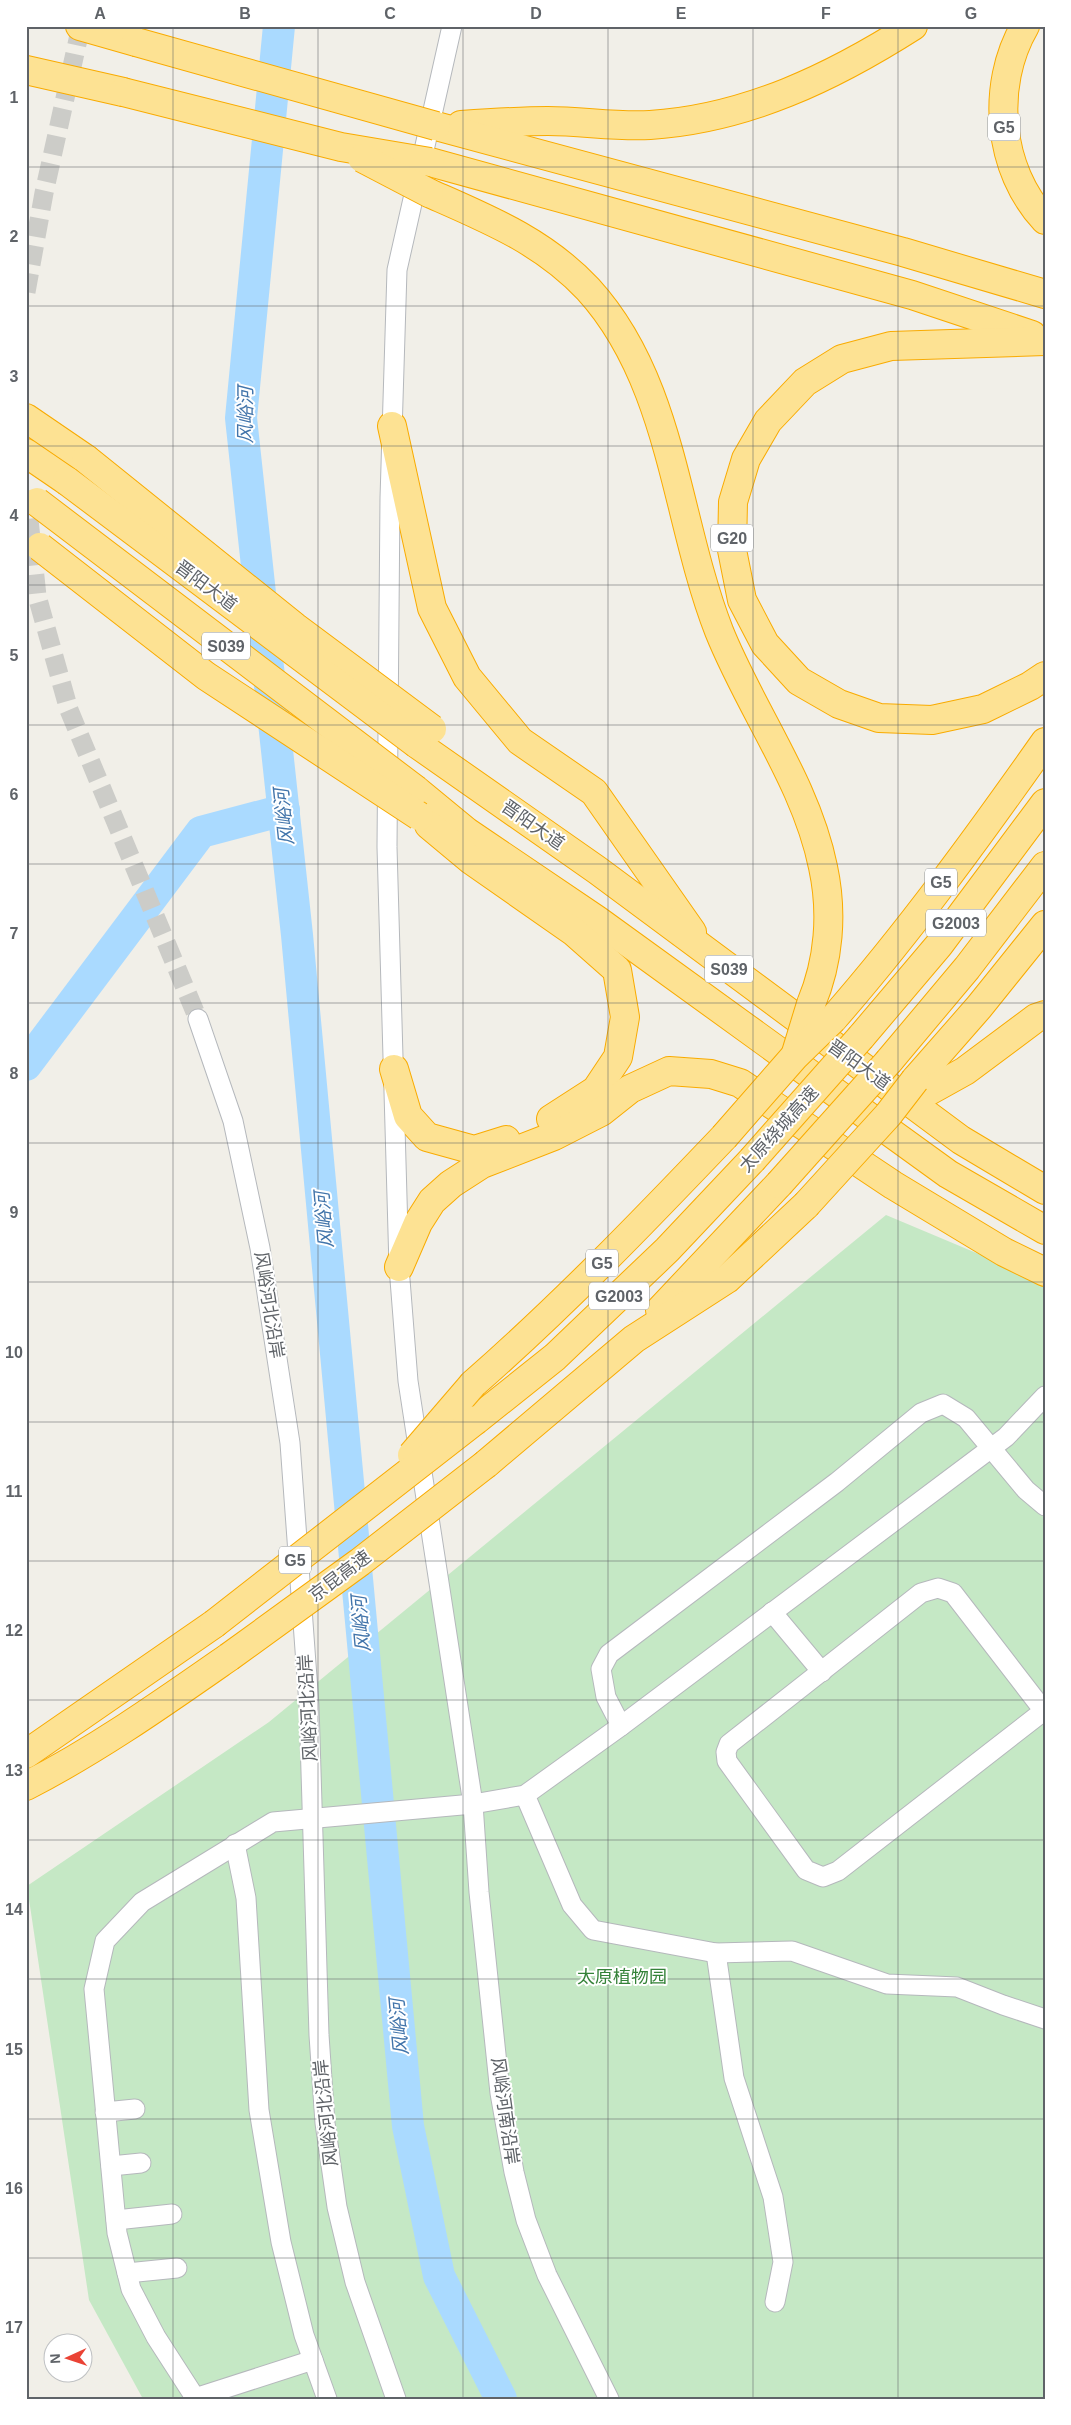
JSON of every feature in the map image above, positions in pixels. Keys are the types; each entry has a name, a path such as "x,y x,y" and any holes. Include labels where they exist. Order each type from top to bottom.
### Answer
{"highway":[{"path":"80,26 436,126 903,252 1045,294"},
{"path":"436,126 549,121 602,125 650,125 685,121 732,112 778,98 822,78 884,45 913,26"},
{"name":"G5","path":"1025,26 1018,37 1006,78 1003,122 1011,165 1032,206 1045,220"},
{"path":"26,70 123,92 341,147 430,162 902,292 1045,340"},
{"path":"341,147 429,193 519,234 555,259 588,290 617,327 638,362 659,423 718,629 736,672 801,798 814,831 824,868 828,908 827,946 818,987 822,1011"},
{"name":"G20","path":"1045,340 891,346 842,359 805,382 768,421 746,459 732,502 732,550 742,600 765,644 799,681 839,704 878,718 932,720 983,709 1030,686 1045,676"},
{"name":"S039","path":"26,418 86,458 294,627 424,737"},
{"path":"392,426 432,608 467,677 520,741 594,792 706,952"},
{"name":"晋阳大道","path":"26,453 424,737 536,827 598,870 961,1140 1045,1190"},
{"name":"晋阳大道","path":"32,498 417,803 468,832 597,920 948,1174 1045,1230"},
{"path":"33,542 206,676 417,803 471,860 574,932 617,970 625,1017 618,1057 596,1090 553,1118 512,1139 474,1150 427,1137 408,1116 394,1070"},
{"name":"G5","path":"26,1754 214,1624 377,1496 473,1384 522,1341 614,1252 724,1137 794,1057 822,1011 869,978 1011,791 1045,742"},
{"name":"太原绕城高速","path":"377,1496 555,1357 666,1250 752,1160 861,1037 939,945 1045,803"},
{"name":"太原绕城高速","path":"634,1339 779,1184 889,1061 967,968 1045,866"},
{"path":"922,1086 979,1007 1045,924"},
{"name":"G5","path":"634,1339 727,1279 806,1205 888,1115 922,1086 965,1071 1036,1018 1045,1014"},
{"path":"399,1267 418,1223 432,1201 451,1184 482,1164 554,1136 600,1112 630,1089 669,1071 711,1074 740,1083 893,1185 1004,1252 1045,1272"},
{"name":"京昆高速","path":"26,1786 59,1769 144,1717 360,1562 486,1464 634,1339"}],"street":[{"name":"风峪河南沿岸","path":"452,26 397,270 392,426 387,847 399,1267 408,1381 465,1805 479,1892 500,2093 514,2172 526,2220 547,2275 609,2399"},
{"name":"风峪河北沿岸","path":"198,1018 233,1120 260,1248 290,1443 309,1705 319,2035 325,2123 330,2161 337,2207 355,2282 396,2399"},
{"path":"313,2360 195,2398 156,2337 131,2289 116,2220 94,1989 106,1942 142,1902 273,1822 465,1805 525,1795 621,1726 1006,1437 1045,1396"},
{"path":"621,1726 606,1697 601,1669 609,1654 837,1482 921,1413 943,1404 966,1418 1026,1490 1045,1506"},
{"path":"938,1588 953,1593 1044,1710 838,1872 823,1877 806,1870 727,1760 726,1752 729,1744 921,1593 938,1588"},
{"path":"772,1612 822,1672"},
{"path":"525,1795 572,1905 593,1930 716,1953 792,1951 887,1984 957,1987 1045,2019"},
{"path":"235,1844 246,1898 259,2110 281,2242 304,2335 327,2399"},
{"path":"716,1953 734,2078 773,2197 782,2262 775,2302"},
{"path":"105,2112 135,2109"},
{"path":"111,2166 141,2163"},
{"path":"116,2220 172,2214"},
{"path":"127,2273 176,2268"}],"green space":[{"name":"太原植物园","path":"886,1215 1045,1282 1045,2399 143,2399 89,2300 27,1886 269,1722"}],"waterway":[{"name":"风峪河","path":"279,26 241,418 297,935 408,2126 439,2276 501,2399"},
{"path":"26,1065 201,832 284,810"}],"tunnel":[{"path":"26,292 44,193 81,26"},
{"path":"26,491 37,596 69,710 198,1019"}]}
